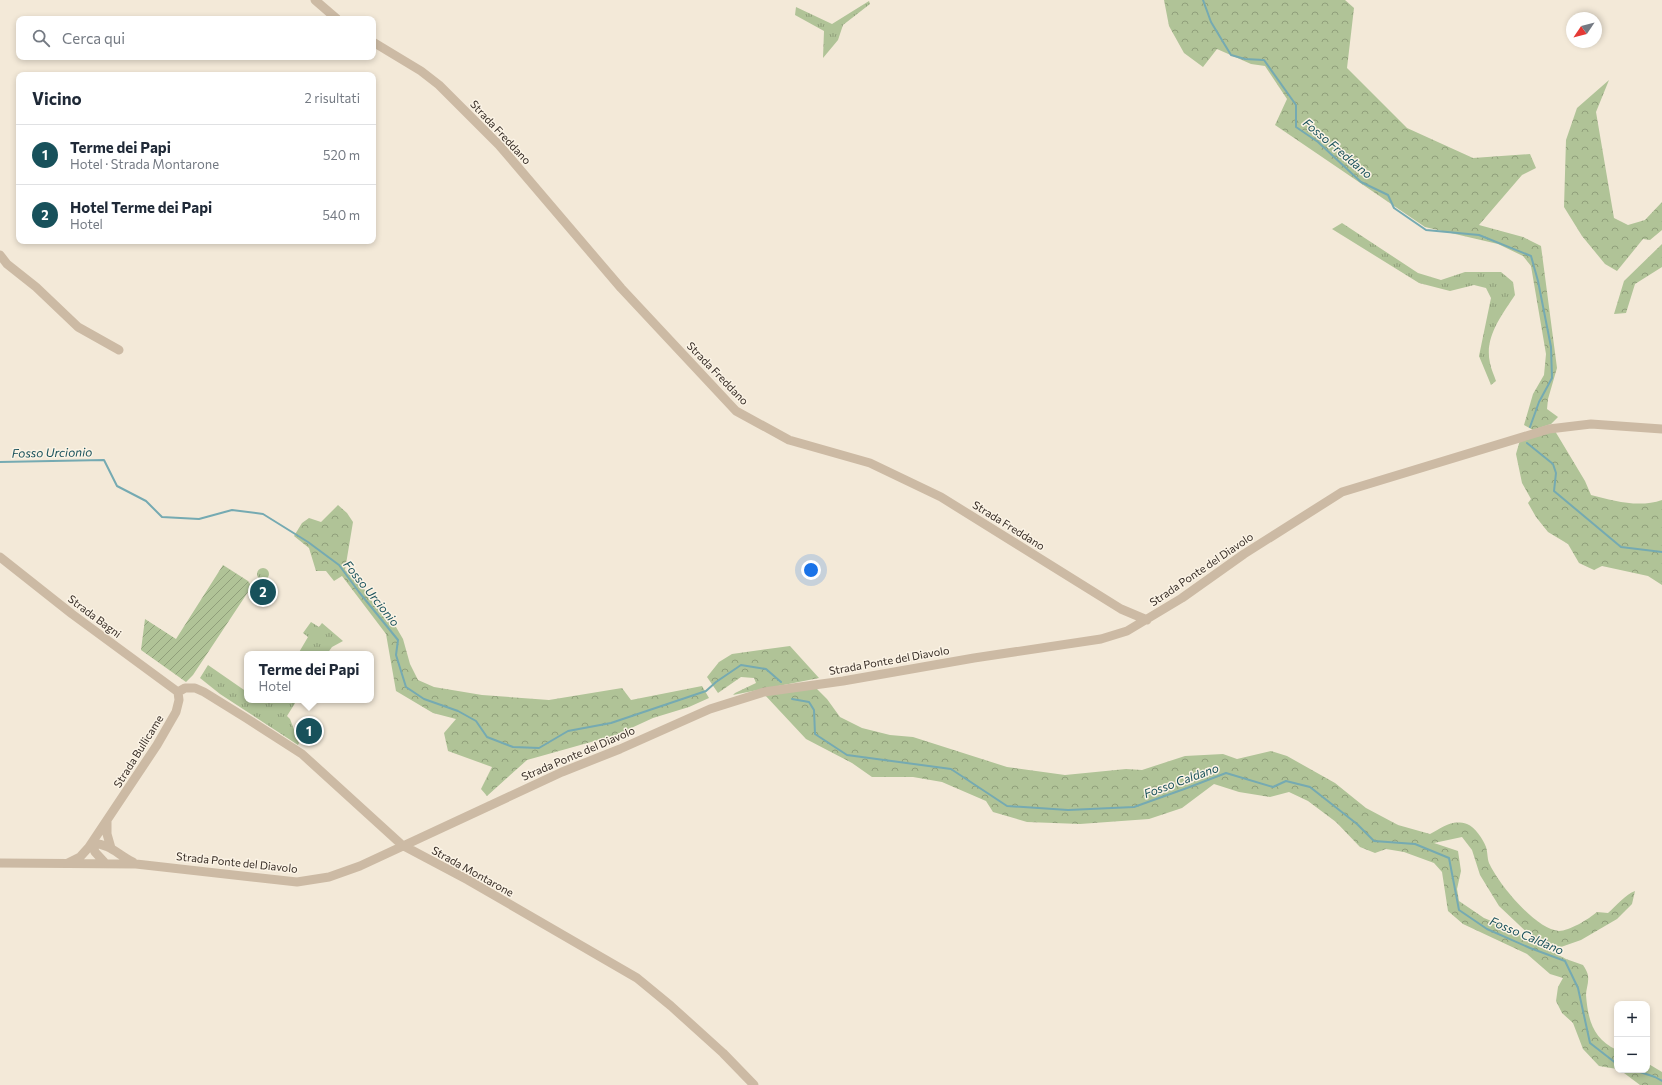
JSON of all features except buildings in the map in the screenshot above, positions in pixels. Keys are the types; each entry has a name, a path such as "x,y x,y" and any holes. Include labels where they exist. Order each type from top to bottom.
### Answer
{"street":[{"path":"315,0 334,16"},
{"name":"Strada Freddano","path":"376,44 421,71 439,85 499,145 621,288 736,411 789,440 870,463 941,497 1120,609 1147,620"},
{"path":"0,255 7,264 36,287 78,327 120,350"},
{"name":"Strada Ponte del Diavolo","path":"66,864 136,864 296,882 329,877 360,866 402,845 562,772 620,749 710,709 759,694 974,658 1101,639 1126,631 1182,598 1244,554 1342,492 1549,429 1591,424 1662,429"},
{"name":"Strada Bagni","path":"0,557 72,614 178,692"},
{"name":"Strada Montarone","path":"178,692 185,688 195,688 204,692 302,754 402,845 468,880 637,978 671,1006 723,1053 754,1085"},
{"name":"Strada Bullicame","path":"66,864 80,857 92,843 153,751 176,712 179,700 178,692"},
{"path":"107,819 107,834 111,848"},
{"path":"92,843 111,848 124,858 136,864"},
{"path":"92,843 96,852 106,864"},
{"path":"0,863 66,864"}],"green space":[{"path":"1164,0 1345,0 1354,8 1347,68 1407,128 1473,158 1530,154 1536,168 1522,175 1479,225 1523,237 1541,246 1557,368 1548,399 1547,409 1558,417 1551,424 1533,430 1524,425 1533,394 1544,375 1546,354 1531,266 1523,256 1498,244 1425,227 1275,125 1287,99 1265,66 1251,64 1217,49 1203,67 1184,53 1169,26"},
{"path":"869,1 870,4 843,25 838,40 823,58 824,31 795,15 796,7 832,24"},
{"path":"1609,80 1596,112 1614,218 1628,225 1645,220 1662,202 1662,230 1650,240 1643,239 1617,271 1605,264 1582,236 1564,207 1566,140 1577,108"},
{"path":"1342,223 1418,273 1441,280 1465,272 1501,272 1513,282 1515,295 1495,327 1490,344 1490,363 1496,381 1491,385 1479,356 1491,298 1486,288 1474,285 1450,291 1419,283 1332,229"},
{"path":"1662,244 1662,267 1635,284 1626,313 1614,314 1624,281"},
{"path":"1555,431 1585,481 1591,495 1635,504 1662,500 1662,585 1648,576 1602,566 1594,570 1579,563 1568,544 1548,532 1536,517 1528,503 1531,499 1522,483 1516,454 1520,440"},
{"path":"338,505 347,513 353,522 345,570 362,584 368,597 396,627 403,639 410,664 418,680 434,687 482,695 549,700 622,688 631,700 702,686 709,698 689,707 653,718 616,735 527,760 487,796 481,789 492,767 448,751 444,733 456,719 433,713 396,691 386,634 342,576 334,581 326,571 316,571 309,548 294,536 302,523 309,518 321,522"},
{"path":"223,565 248,581 250,584 250,589 193,675 186,682 141,650 145,619 176,639"},
{"path":"265,568 268,569 268,579 261,580 258,579 257,572 258,569"},
{"path":"311,622 319,627 322,623 343,641 332,647 329,651 300,651 308,637 303,633"},
{"path":"790,646 819,678 733,695 756,683 754,678 741,677 718,693 707,677 719,662 732,654"},
{"path":"208,665 244,690 244,703 295,703 287,716 290,719 299,743 298,745 220,694 200,678"},
{"path":"815,687 827,699 840,717 862,728 890,735 913,737 1007,767 1065,775 1126,769 1142,770 1185,756 1223,754 1237,759 1271,751 1287,756 1335,783 1366,808 1398,825 1430,834 1443,826 1452,823 1457,822 1467,824 1476,830 1483,840 1486,847 1488,861 1501,883 1529,915 1550,929 1559,931 1568,929 1579,924 1597,912 1608,913 1625,897 1635,891 1632,904 1617,919 1581,940 1561,947 1536,941 1499,906 1480,875 1472,850 1462,837 1434,843 1458,851 1461,871 1457,889 1459,901 1484,918 1511,929 1566,959 1583,965 1588,975 1586,995 1590,1020 1593,1028 1602,1040 1614,1048 1614,1068 1599,1066 1583,1049 1573,1023 1562,1013 1556,1001 1558,987 1563,978 1550,974 1527,954 1463,924 1448,911 1442,872 1434,863 1404,852 1386,849 1375,853 1360,847 1336,822 1308,801 1289,792 1270,797 1239,792 1214,784 1182,808 1149,819 1080,824 1027,822 993,812 986,801 942,782 913,777 872,777 852,763 806,739 764,694"},
{"path":"1650,1065 1662,1072 1662,1085 1640,1085 1624,1073 1650,1073"}],"waterway":[{"name":"Fosso Freddano","path":"1203,0 1211,22 1231,55 1245,59 1264,60 1296,105 1296,127 1318,142 1361,182 1388,195 1394,208 1426,230 1479,235 1531,256 1538,281 1551,347 1552,378 1539,402 1530,427"},
{"name":"Fosso Freddano","path":"1527,443 1553,464 1556,473 1554,491 1621,547 1662,552"},
{"name":"Fosso Urcionio","path":"0,462 104,460 117,486 146,501 162,517 199,519 232,510 263,514 308,542 339,565 398,640 396,655 406,687 424,699 458,711 476,721 487,737 513,747 539,748 568,731 611,723 706,691 716,682 741,665 766,669 781,682"},
{"name":"Fosso Caldano","path":"792,699 809,702 814,710 815,734 847,755 951,769 1007,806 1068,810 1134,807 1226,773 1273,787 1286,781 1310,787 1357,824 1374,841 1415,844 1449,858 1459,910 1487,929 1530,948 1565,961 1578,988 1590,1043 1614,1062"},
{"name":"Fosso Caldano","path":"1643,1073 1662,1081"}],"place":[{"name":"Hotel Terme dei Papi","path":"263,592"},
{"name":"Terme dei Papi","path":"309,731"}]}
